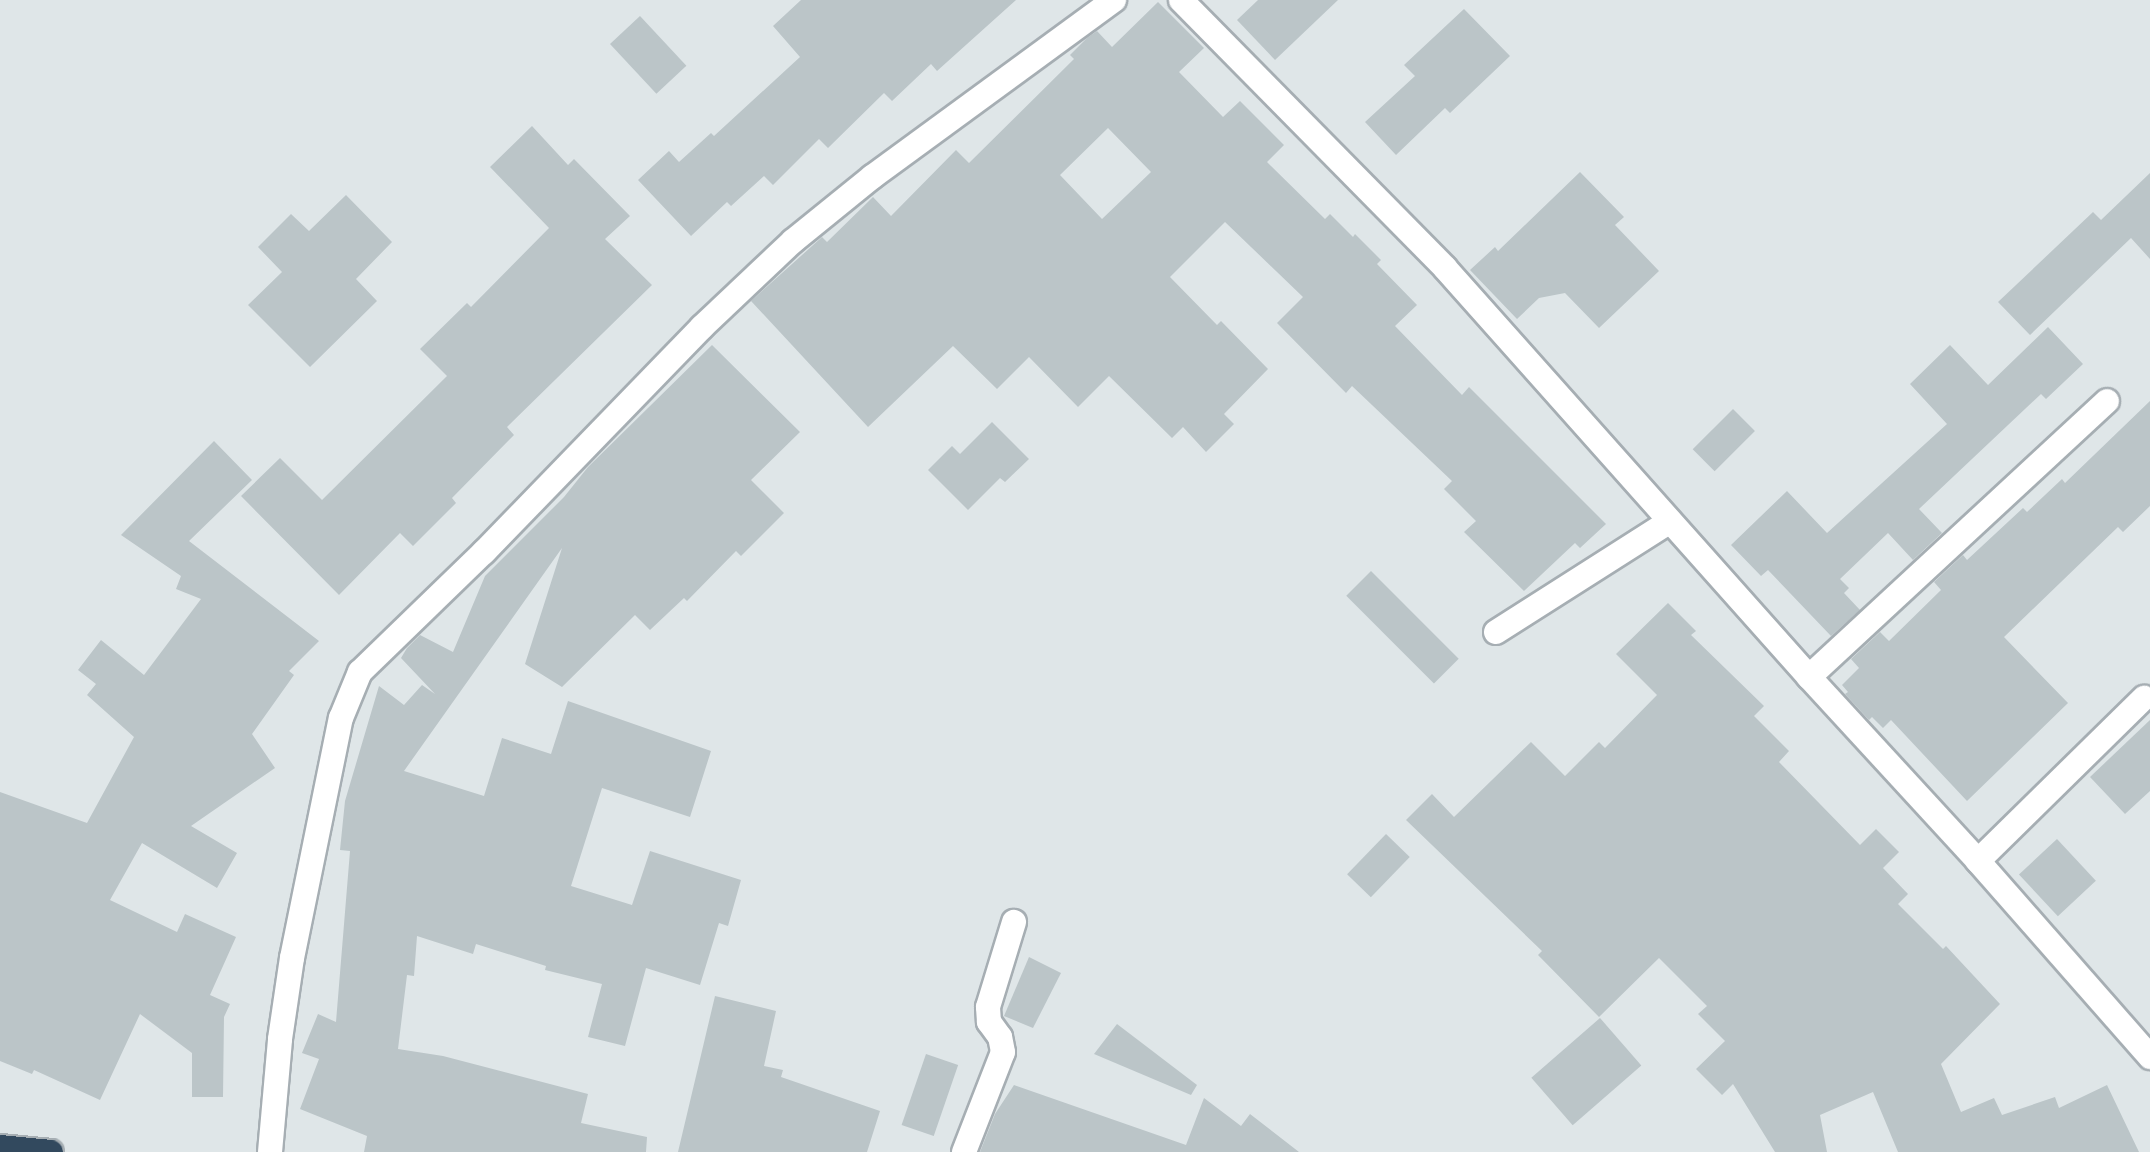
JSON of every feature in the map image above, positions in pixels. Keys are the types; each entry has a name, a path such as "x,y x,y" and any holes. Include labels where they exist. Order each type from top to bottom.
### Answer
{"highway":[{"path":"0,1147 51,1152"}],"street":[{"path":"270,1152 280,1039 292,958 341,718 360,672 484,552 702,327 793,241 872,177 1114,0"},
{"path":"1181,0 1445,268 2150,1057"},
{"path":"1809,677 2107,401"},
{"path":"1496,632 1670,521"},
{"path":"1978,861 2144,698"},
{"path":"964,1152 1003,1052 1000,1037 989,1022 988,1007 1014,922"}],"building":[{"path":"801,0 1016,0 937,71 931,64 892,101 884,93 828,148 819,139 773,185 764,176 731,206 727,202 691,236 638,180 669,151 679,162 711,133 714,136 800,57 773,26"},
{"path":"1258,0 1338,0 1275,60 1237,20"},
{"path":"1158,2 1204,48 1179,72 1223,117 1240,101 1284,145 1267,162 1325,219 1330,214 1353,237 1355,234 1381,260 1377,264 1417,305 1395,326 1462,395 1469,387 1606,524 1580,548 1575,543 1524,591 1464,532 1476,521 1444,489 1452,481 1352,386 1346,393 1277,323 1303,297 1225,222 1170,277 1217,325 1221,321 1268,369 1224,414 1234,424 1206,452 1183,427 1172,438 1109,376 1078,407 1029,357 997,389 953,346 868,427 751,301 822,237 827,242 873,197 891,216 956,150 969,163 1074,59 1070,55 1087,38 1097,31 1112,47","holes":["1108,128 1151,172 1102,219 1060,175"]},
{"path":"1464,9 1510,56 1450,113 1445,108 1396,155 1365,122 1415,76 1404,65"},
{"path":"640,16 686,66 656,94 610,44"},
{"path":"532,126 568,165 574,159 630,216 605,239 652,285 507,427 514,435 452,498 456,503 413,546 400,533 339,595 241,496 280,458 322,500 447,376 420,349 467,303 471,307 549,228 490,167"},
{"path":"1580,172 1624,217 1615,225 1659,271 1599,328 1565,293 1539,298 1517,319 1470,270 1495,247 1498,251"},
{"path":"2150,173 2150,259 2131,238 2030,335 1998,302 2093,212 2101,220"},
{"path":"346,195 392,242 356,279 377,301 310,367 248,305 282,272 258,247 291,214 309,231"},
{"path":"2048,327 2083,364 2046,399 2041,394 1919,509 1942,533 1913,560 1888,533 1840,579 1849,588 1844,593 1860,610 1831,636 1768,570 1761,576 1731,545 1787,491 1827,533 1947,424 1910,384 1950,345 1988,385"},
{"path":"712,345 800,432 751,480 784,513 741,556 736,551 687,601 684,598 650,630 635,615 562,687 525,664 562,548 404,771 484,796 502,738 551,754 568,701 711,751 690,817 602,788 571,886 632,905 650,851 741,880 728,926 719,923 700,985 646,968 625,1046 588,1037 602,984 545,970 546,966 476,944 473,954 417,936 414,976 407,975 398,1049 443,1056 588,1094 581,1123 647,1137 646,1152 364,1152 367,1136 300,1109 319,1059 302,1053 318,1014 336,1022 350,851 340,850 345,801 379,686 404,705 422,685 435,694 401,658 407,648 420,635 453,652 485,576 564,497 588,467"},
{"path":"2150,401 2150,506 2123,532 2118,527 2004,637 2068,703 1967,801 1891,720 1883,728 1872,717 1869,720 1845,694 1848,692 1842,685 1859,668 1851,659 1880,632 1889,641 1941,590 1934,582 1963,555 1967,560 2023,508 2027,512 2062,479 2065,483"},
{"path":"1733,409 1755,431 1715,471 1693,449"},
{"path":"992,422 1029,459 1005,482 1000,478 968,510 928,470 952,446 960,454"},
{"path":"214,441 252,480 189,541 319,641 289,671 294,675 252,734 275,768 191,826 237,853 217,888 142,843 110,900 177,932 185,914 236,937 210,995 230,1004 224,1017 223,1097 192,1097 192,1053 140,1014 100,1100 34,1070 32,1074 0,1061 0,792 87,823 134,737 87,695 96,684 78,670 101,640 144,675 201,599 176,589 181,576 121,535"},
{"path":"1371,571 1459,659 1434,683 1346,596"},
{"path":"1668,603 1696,631 1691,635 1764,706 1754,716 1789,751 1779,762 1860,845 1876,829 1899,852 1883,868 1908,894 1898,904 1943,949 1946,946 2000,1004 1941,1064 1961,1112 1994,1098 2002,1115 2055,1097 2059,1108 2107,1085 2139,1152 1898,1152 1873,1092 1820,1115 1827,1152 1775,1152 1733,1084 1722,1095 1696,1069 1725,1041 1698,1014 1707,1006 1659,958 1599,1017 1538,955 1542,951 1406,820 1432,794 1454,817 1531,742 1565,776 1599,742 1605,748 1657,695 1616,654"},
{"path":"2150,720 2150,791 2125,814 2090,777"},
{"path":"1386,834 1410,857 1371,897 1347,874"},
{"path":"2057,839 2096,881 2058,916 2019,874"},
{"path":"1029,957 1061,973 1033,1028 1004,1016"},
{"path":"715,996 776,1011 764,1066 783,1070 781,1077 880,1111 867,1152 678,1152"},
{"path":"1600,1018 1641,1066 1573,1125 1531,1078"},
{"path":"1117,1024 1197,1085 1191,1095 1094,1054"},
{"path":"926,1054 958,1065 934,1136 902,1125"},
{"path":"1014,1085 1186,1145 1204,1098 1241,1126 1250,1114 1299,1152 980,1152 995,1114"}]}
